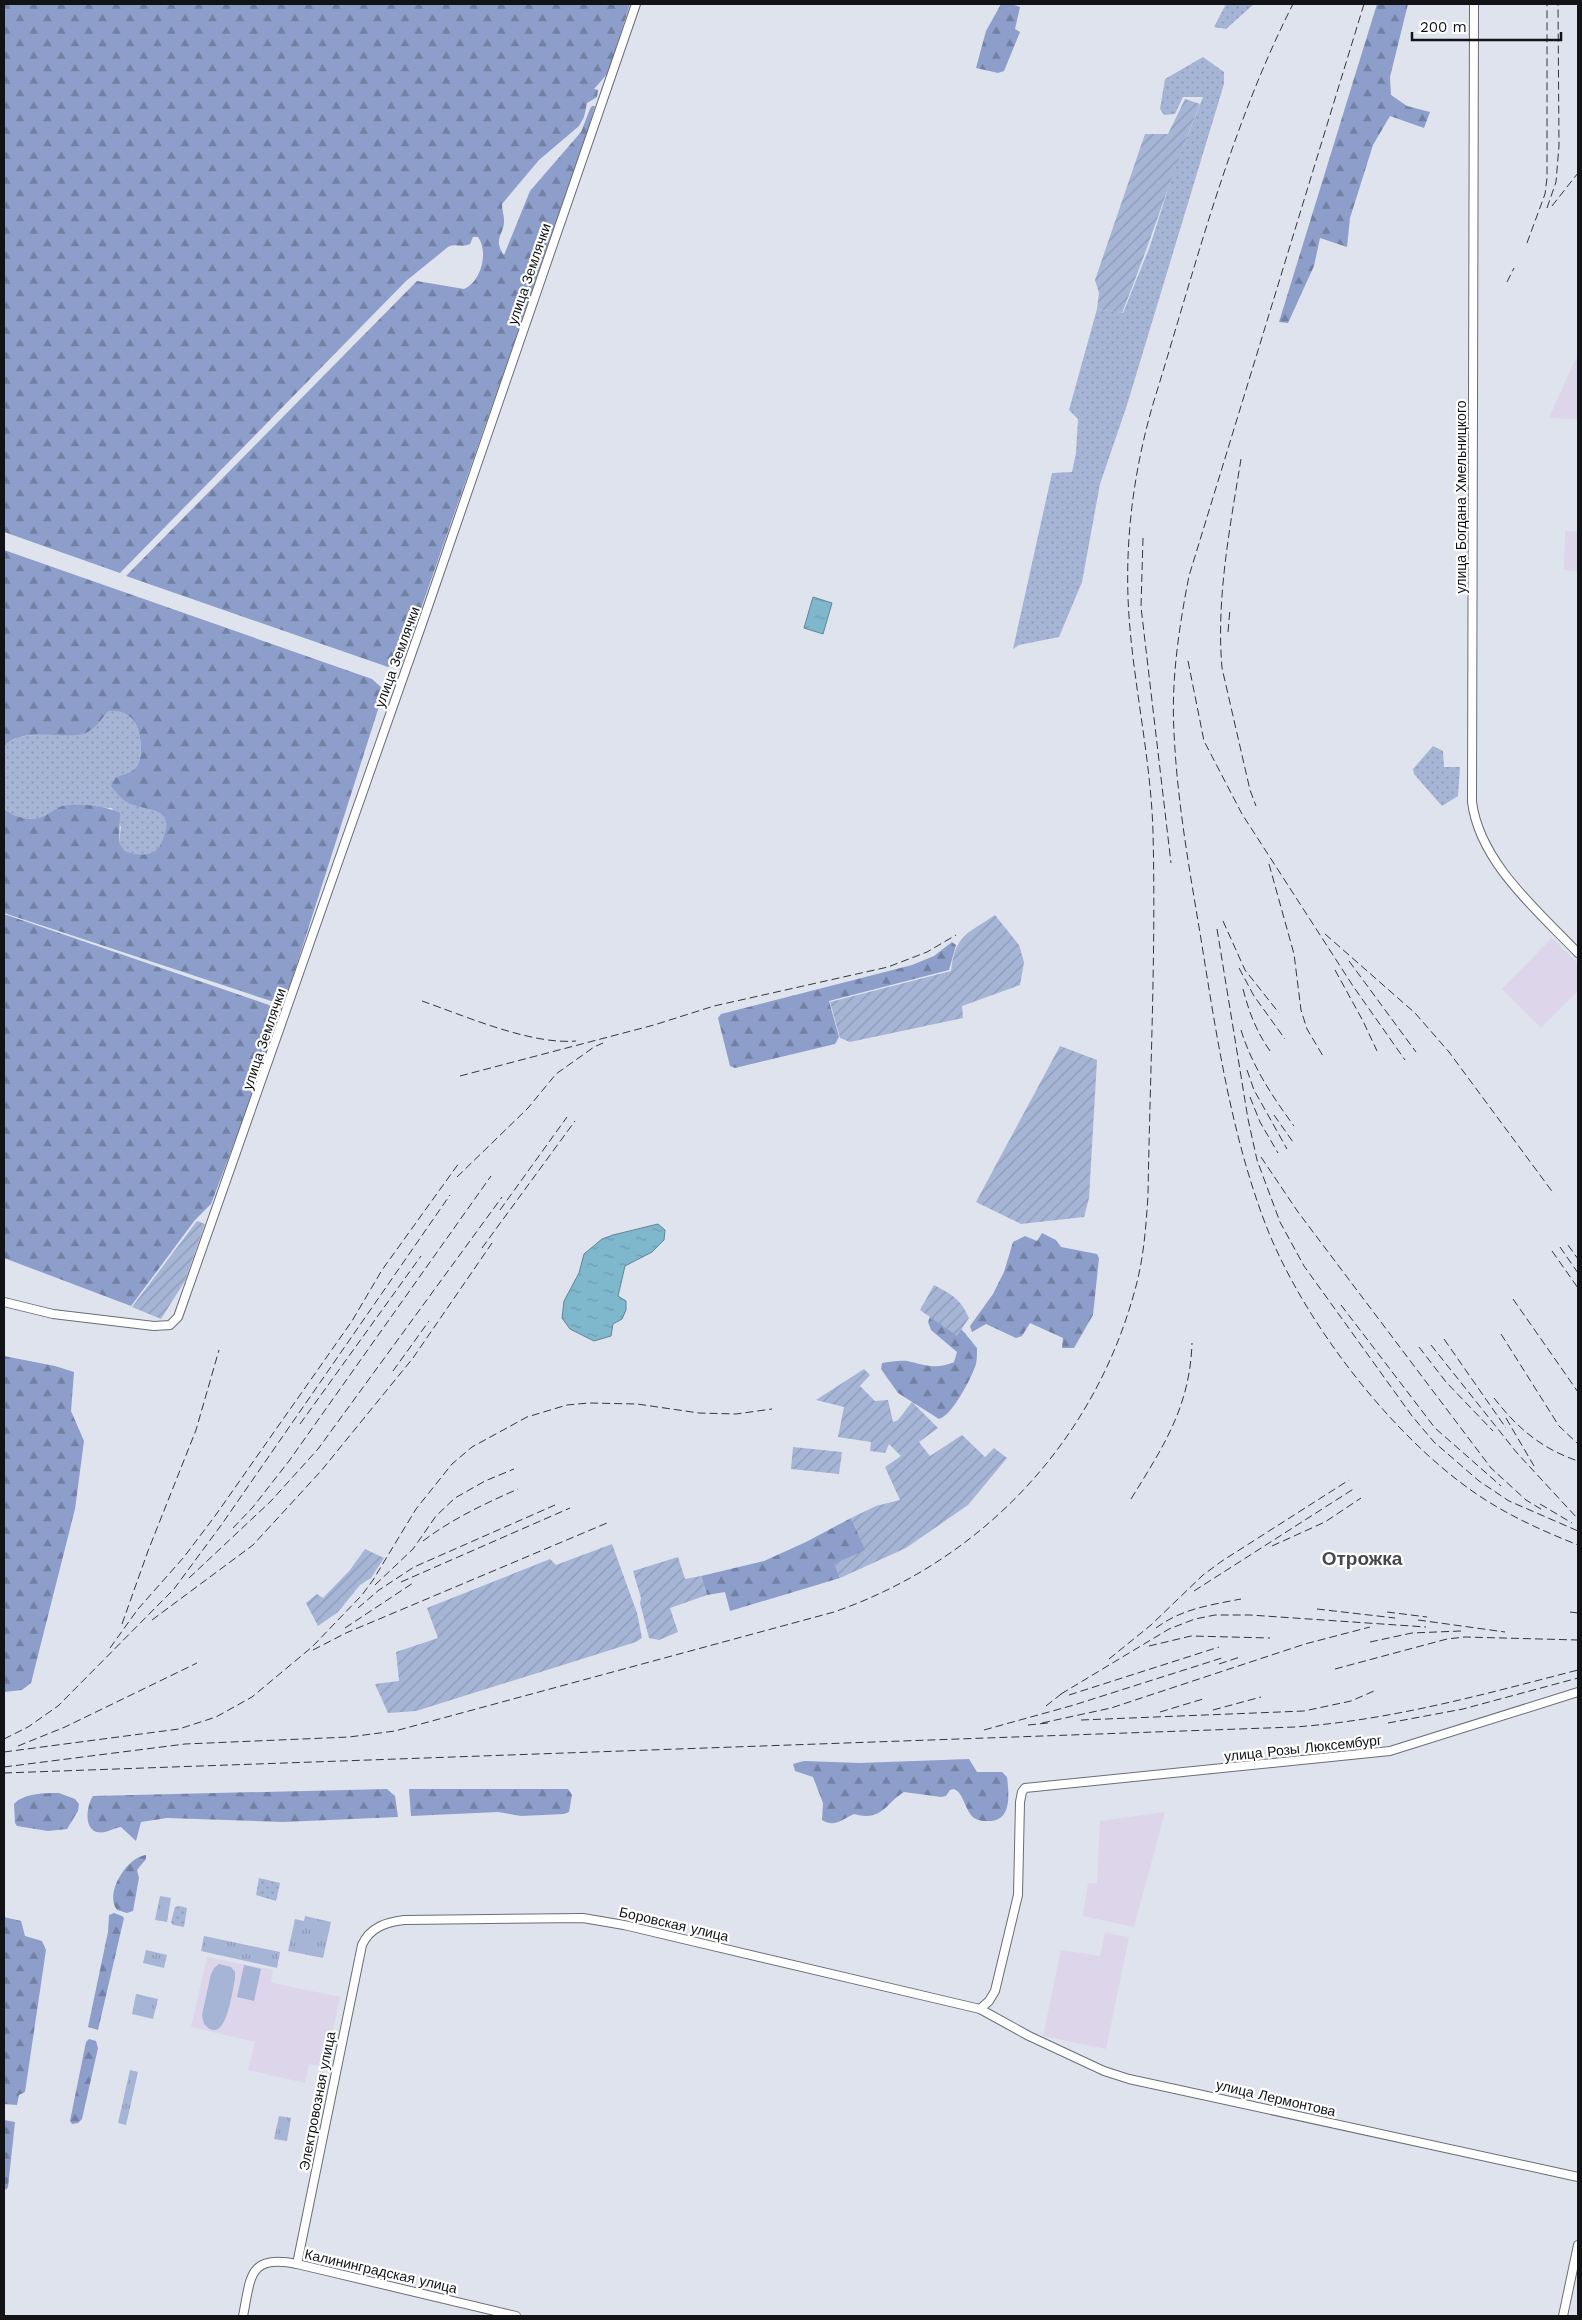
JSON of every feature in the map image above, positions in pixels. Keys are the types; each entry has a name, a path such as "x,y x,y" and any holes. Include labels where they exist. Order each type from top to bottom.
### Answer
{"street":[{"name":"улица Землячки","path":"4,1302 53,1314 154,1326 170,1325 178,1317 424,618 636,4"},
{"name":"улица Богдана Хмельницкого","path":"1474,4 1472,802 1476,825 1493,858 1536,909 1578,953"},
{"name":"улица Розы Люксембург","path":"980,2010 990,2000 995,1991 1018,1895 1020,1802 1024,1790 1033,1786 1165,1776 1390,1751 1578,1692"},
{"name":"Боровская улица","path":"363,1942 376,1928 394,1921 583,1918 684,1938 980,2010"},
{"name":"Электровозная улица","path":"297,2264 363,1942"},
{"name":"улица Лермонтова","path":"980,2010 1029,2036 1104,2071 1129,2079 1578,2177"},
{"path":"1563,2316 1578,2245"},
{"name":"Калининградская улица","path":"243,2316 250,2284 256,2270 267,2262 297,2264 516,2316"}],"shaded area":[{"path":"1578,356 1578,419 1549,418 1573,365"},
{"path":"1565,531 1578,531 1578,571 1564,570"},
{"path":"1552,938 1578,963 1578,991 1541,1028 1502,989"},
{"path":"1165,1812 1134,1927 1083,1916 1088,1883 1097,1883 1100,1821"},
{"path":"1105,1933 1129,1937 1106,2049 1043,2036 1061,1950 1100,1956"},
{"path":"207,1957 273,1970 271,1980 273,1983 340,1997 325,2067 309,2064 305,2083 248,2070 255,2042 191,2027"}],"green space":[{"path":"4,4 630,4 608,73 594,89 598,90 597,97 587,103 584,117 579,126 539,160 502,204 504,225 499,245 504,255 530,191 581,132 590,109 592,106 595,106 586,137 403,660 388,667 126,576 417,281 464,289 470,285 475,280 482,266 483,250 478,237 473,237 470,244 464,246 454,245 448,247 406,281 120,573 4,532"},
{"path":"1001,4 1011,4 1020,7 1015,29 1020,32 1004,71 998,73 976,68 986,31"},
{"path":"1226,4 1254,4 1226,29 1214,27"},
{"path":"1377,4 1408,4 1390,77 1391,95 1407,106 1430,112 1424,128 1390,116 1373,145 1350,218 1347,247 1320,238 1314,266 1288,323 1279,322"},
{"path":"1203,57 1224,72 1224,84 1127,405 1100,484 1082,582 1059,637 1019,645 1013,649 1052,473 1072,472 1076,453 1078,419 1069,410 1097,309 1123,313 1150,246 1174,170 1203,97 1183,97 1175,114 1164,115 1160,109 1165,79"},
{"path":"1185,99 1200,104 1122,313 1097,309 1099,293 1095,280 1145,134 1168,134"},
{"path":"4,550 372,679 382,688 382,697 288,992 281,1000 271,1001 4,913 4,809 28,819 39,818 62,806 69,805 92,805 114,810 120,813 119,842 125,851 138,854 151,853 157,849 162,841 166,820 162,814 156,811 132,805 125,801 111,786 116,777 128,773 137,766 140,756 141,743 136,724 125,714 108,711 94,728 83,734 30,735 19,737 4,747"},
{"path":"108,710 122,712 133,720 136,724 141,743 137,766 130,772 116,777 135,805 159,810 167,821 162,844 155,851 148,854 140,855 125,851 119,842 121,827 112,808 80,805 67,806 33,819 18,816 4,809 4,747 19,737 30,735 74,735 87,732 97,724"},
{"path":"1433,746 1443,751 1444,767 1460,767 1458,796 1442,806 1414,774 1413,769"},
{"path":"4,914 269,1005 277,1010 279,1017 274,1038 211,1204 195,1220 131,1306 4,1258"},
{"path":"995,915 1019,945 1024,962 1020,985 962,1006 963,1018 850,1042 840,1038 830,1002 951,971 959,942"},
{"path":"952,942 956,945 949,970 829,1001 839,1037 835,1044 735,1068 730,1066 718,1018 721,1014 912,965 934,956"},
{"path":"1060,1046 1097,1060 1089,1198 1084,1217 1021,1224 976,1202"},
{"path":"197,1221 205,1224 185,1281 161,1319 132,1307"},
{"path":"1042,1233 1056,1240 1061,1247 1097,1254 1099,1258 1093,1315 1074,1348 1062,1348 1063,1338 1030,1323 1022,1336 1016,1338 986,1324 972,1332 970,1326 993,1294 1004,1272 1013,1242 1025,1236 1037,1241"},
{"path":"934,1285 955,1298 969,1318 957,1336 920,1310"},
{"path":"932,1312 952,1321 977,1348 976,1364 966,1386 950,1411 939,1419 898,1393 881,1369 882,1363 898,1361 936,1366 954,1362 957,1352 931,1330 928,1322"},
{"path":"4,1356 55,1366 74,1372 71,1411 84,1441 75,1509 31,1683 22,1690 4,1692"},
{"path":"864,1369 870,1375 860,1386 875,1401 888,1400 893,1422 898,1420 912,1402 938,1428 919,1442 930,1456 962,1435 985,1457 994,1448 1007,1458 968,1505 906,1548 840,1578 834,1564 865,1550 851,1518 876,1506 900,1500 885,1467 901,1456 889,1444 885,1453 870,1451 871,1442 838,1437 844,1407 816,1400"},
{"path":"793,1447 842,1452 839,1474 791,1469"},
{"path":"851,1518 866,1550 835,1564 840,1578 730,1611 725,1592 707,1595 701,1576 764,1561 806,1542"},
{"path":"612,1544 637,1613 642,1638 636,1642 416,1711 388,1713 375,1684 399,1681 396,1652 438,1638 427,1608 550,1559 556,1565"},
{"path":"365,1549 384,1558 371,1578 360,1585 338,1612 318,1626 306,1603 317,1594 323,1598 350,1570"},
{"path":"678,1557 685,1579 701,1576 707,1595 670,1608 678,1632 659,1640 649,1638 640,1603 641,1598 633,1571"},
{"path":"969,1759 977,1772 1002,1772 1007,1777 1008,1798 1002,1817 989,1821 974,1818 968,1811 960,1794 954,1789 950,1790 946,1796 941,1797 904,1792 877,1813 863,1816 854,1814 835,1823 827,1822 822,1820 823,1803 813,1777 795,1771 793,1764 804,1761 860,1763"},
{"path":"387,1789 395,1796 398,1817 283,1822 167,1818 141,1822 136,1841 121,1827 97,1832 93,1830 88,1821 89,1805 93,1796"},
{"path":"409,1789 568,1789 572,1795 569,1812 564,1814 521,1816 498,1812 411,1816"},
{"path":"59,1793 75,1799 79,1804 78,1811 67,1829 48,1831 17,1826 15,1823 14,1804 18,1800 35,1794"},
{"path":"146,1855 146,1859 137,1870 139,1878 133,1911 127,1913 117,1910 113,1895 115,1886 125,1869 132,1862"},
{"path":"259,1878 280,1883 276,1901 256,1895"},
{"path":"160,1896 171,1898 167,1922 155,1920"},
{"path":"175,1907 187,1908 184,1927 173,1925 171,1922"},
{"path":"114,1913 124,1918 98,2030 88,2027 108,1932 109,1915"},
{"path":"305,1916 331,1922 323,1958 288,1951 295,1919 304,1921"},
{"path":"4,1917 21,1921 25,1936 42,1941 46,1950 25,2092 19,2095 17,2105 4,2104"},
{"path":"204,1936 280,1952 277,1968 201,1951"},
{"path":"146,1950 167,1955 164,1968 143,1963"},
{"path":"219,1964 231,1967 235,1972 235,1979 230,2005 223,2024 218,2029 212,2030 204,2024 202,2015 211,1974"},
{"path":"244,1965 261,1969 254,2001 237,1997"},
{"path":"136,1994 158,1999 153,2019 132,2014"},
{"path":"89,2039 96,2041 98,2048 82,2119 78,2123 72,2124 70,2121 86,2042"},
{"path":"130,2070 138,2072 126,2125 118,2123"},
{"path":"279,2116 291,2118 287,2141 274,2139"},
{"path":"4,2120 15,2122 8,2187 6,2190 4,2187"}],"water":[{"path":"813,597 832,603 823,634 804,628"},
{"path":"658,1224 665,1230 664,1240 652,1252 625,1266 618,1296 626,1301 626,1310 622,1319 613,1324 611,1336 594,1341 570,1329 562,1318 564,1301 579,1273 584,1254 602,1239"}],"railway":[{"path":"4,1767 185,1744 349,1737 395,1731 834,1612 888,1589 939,1561 985,1526 1026,1487 1062,1443 1093,1394 1118,1342 1139,1275 1148,1195 1154,877 1152,807 1128,600 1129,543 1135,487 1153,404 1215,201 1250,101 1270,52 1293,4"},
{"path":"1364,4 1189,576 1179,634 1173,712 1184,833 1218,1044 1242,1152 1265,1223 1281,1260 1302,1298 1353,1374 1414,1442 1446,1471 1502,1510 1539,1529 1578,1545"},
{"path":"1527,243 1545,194 1547,178 1547,4"},
{"path":"1547,208 1556,182 1559,146 1558,4"},
{"path":"1552,206 1578,173"},
{"path":"1507,282 1514,268"},
{"path":"1241,459 1222,589 1222,668 1250,790 1256,806"},
{"path":"1143,538 1141,607 1171,863"},
{"path":"1228,632 1230,609"},
{"path":"1188,661 1204,741 1242,814 1353,986 1405,1060"},
{"path":"1269,864 1294,954 1301,1010 1307,1029 1323,1056"},
{"path":"1223,921 1245,970 1279,1013"},
{"path":"1217,929 1248,1119 1257,1160 1280,1222 1304,1266 1412,1416 1434,1442 1479,1481 1509,1501 1578,1531"},
{"path":"1325,934 1415,1013 1449,1052 1554,1194"},
{"path":"460,1076 654,1025 714,1006 888,967 927,952 956,935"},
{"path":"1349,961 1416,1052"},
{"path":"1239,968 1254,996 1285,1039"},
{"path":"1335,970 1377,1051"},
{"path":"1243,989 1254,1021 1270,1051"},
{"path":"422,1001 519,1034 539,1039 576,1041"},
{"path":"1241,1030 1263,1080 1294,1126"},
{"path":"457,1177 528,1108 556,1074 594,1047 603,1043"},
{"path":"1247,1070 1254,1090 1287,1149"},
{"path":"1250,1097 1260,1122 1278,1153"},
{"path":"1274,1115 1293,1142"},
{"path":"500,1210 567,1117"},
{"path":"482,1248 575,1121"},
{"path":"1261,1157 1298,1212 1491,1468 1526,1500 1544,1511"},
{"path":"110,1648 138,1609 184,1557 215,1516 352,1321 382,1270 459,1163"},
{"path":"233,1528 253,1507 289,1461 491,1176"},
{"path":"4,1739 28,1727 58,1706 174,1589 222,1524 450,1195"},
{"path":"189,1578 271,1501 318,1449 502,1197"},
{"path":"152,1620 253,1545 321,1471 413,1358 492,1243"},
{"path":"1568,1245 1578,1259"},
{"path":"1560,1247 1578,1273"},
{"path":"1552,1251 1578,1288"},
{"path":"300,1424 421,1256"},
{"path":"1513,1299 1578,1392"},
{"path":"1341,1305 1435,1428 1501,1486"},
{"path":"393,1371 429,1321"},
{"path":"1501,1334 1559,1426 1578,1444"},
{"path":"1444,1339 1506,1428"},
{"path":"1131,1499 1154,1462 1173,1425 1186,1387 1192,1343"},
{"path":"1431,1345 1517,1453 1578,1519"},
{"path":"1419,1347 1446,1382 1493,1431"},
{"path":"122,1624 148,1551 196,1430 219,1350"},
{"path":"1494,1398 1512,1419 1531,1436 1553,1450 1578,1461"},
{"path":"4,1752 179,1729 216,1717 252,1697 312,1647 362,1595 416,1509 452,1464 472,1447 527,1417 567,1405 589,1403 637,1404 699,1413 736,1414 772,1409"},
{"path":"1506,1418 1534,1466"},
{"path":"375,1585 413,1549 436,1516 455,1498 485,1481 514,1469"},
{"path":"1109,1659 1151,1625 1203,1575 1349,1480"},
{"path":"1194,1591 1355,1488"},
{"path":"423,1541 469,1512 518,1489"},
{"path":"1272,1546 1325,1522 1361,1498"},
{"path":"1540,1504 1572,1523"},
{"path":"358,1608 379,1590 414,1567 555,1505"},
{"path":"401,1582 570,1508"},
{"path":"313,1650 346,1633 607,1523"},
{"path":"345,1628 413,1583"},
{"path":"1156,1628 1175,1616 1186,1612 1241,1599"},
{"path":"1317,1609 1395,1618"},
{"path":"1387,1612 1427,1617"},
{"path":"1570,1612 1578,1613"},
{"path":"1061,1694 1169,1629 1195,1619 1215,1615 1250,1615 1426,1627"},
{"path":"1418,1620 1505,1632"},
{"path":"1042,1723 1111,1708 1305,1644 1370,1627"},
{"path":"1370,1642 1412,1633 1461,1631"},
{"path":"1149,1646 1191,1636 1270,1638"},
{"path":"1335,1669 1447,1639 1465,1637 1578,1640"},
{"path":"1069,1695 1219,1647"},
{"path":"984,1730 1074,1705 1225,1657"},
{"path":"1219,1664 1240,1657"},
{"path":"18,1746 65,1727 197,1663"},
{"path":"4,1773 1295,1727 1367,1719 1438,1705 1578,1670"},
{"path":"1388,1723 1463,1709 1578,1678"},
{"path":"1046,1706 1065,1691"},
{"path":"1081,1720 1304,1711 1351,1701 1374,1691"},
{"path":"1213,1710 1261,1697"},
{"path":"1160,1712 1203,1699"},
{"path":"1028,1725 1048,1723"}],"district":[{"name":"Отрожка","path":"1362,1558"}]}
